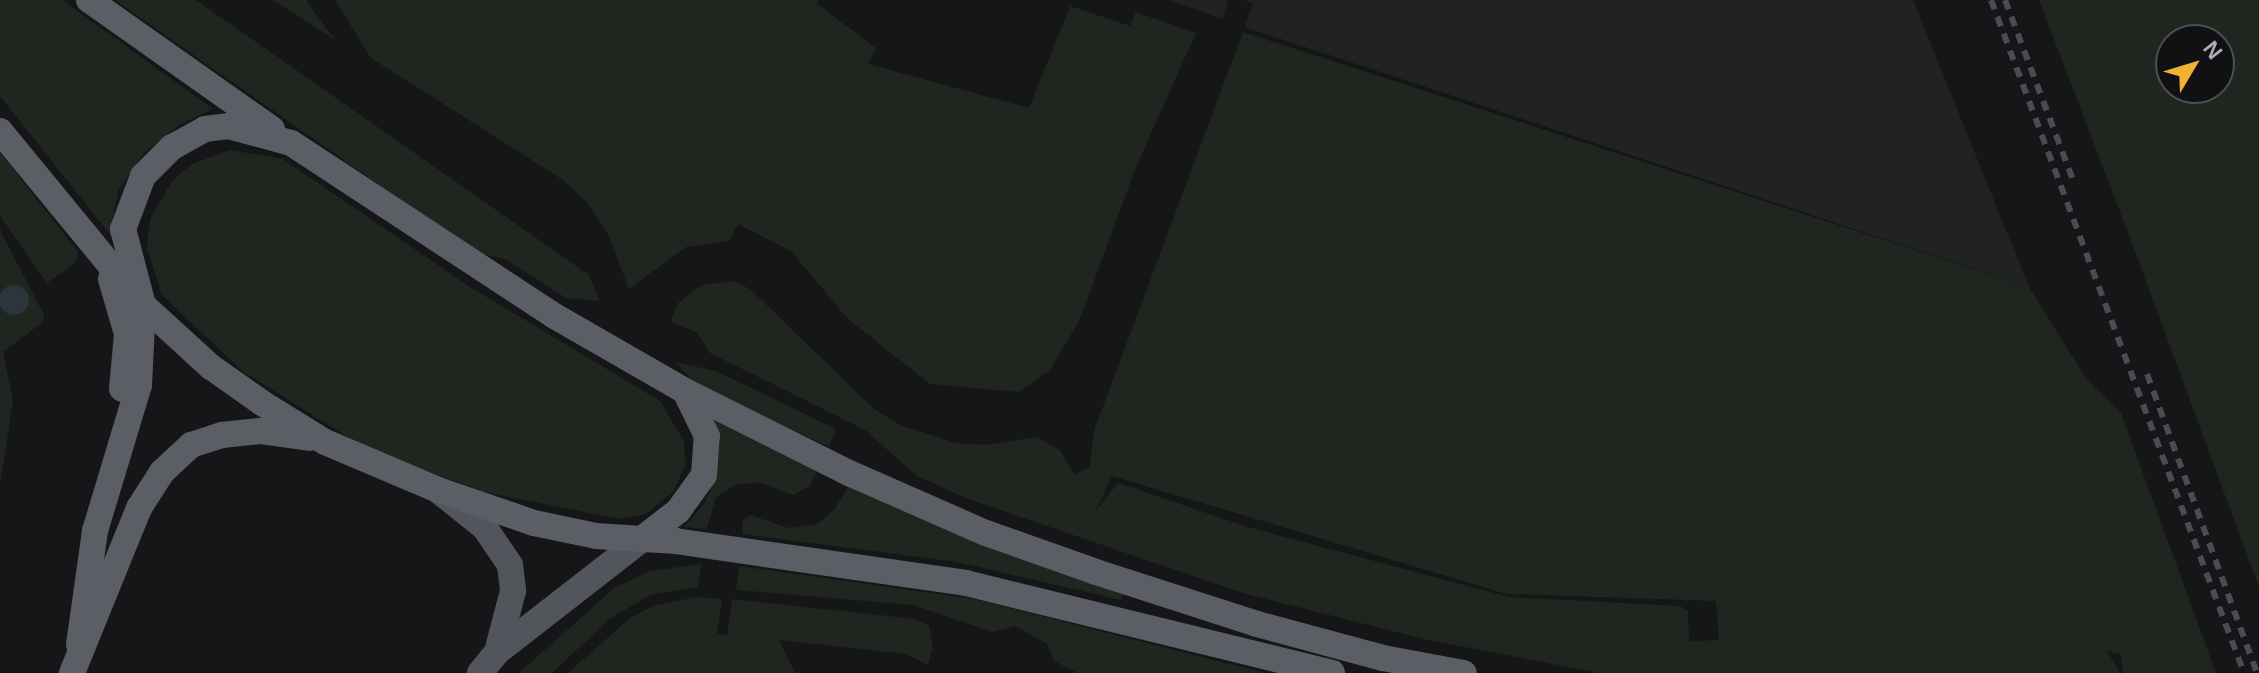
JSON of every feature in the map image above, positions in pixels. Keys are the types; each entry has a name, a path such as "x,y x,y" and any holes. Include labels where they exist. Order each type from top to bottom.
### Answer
{"highway":[{"path":"89,0 291,143 501,283 685,391 849,473 1068,563 1257,624 1383,658 1464,673"},
{"path":"113,460 139,385 143,305 123,229 128,205 152,166 172,147 205,129 229,126 291,143"},
{"path":"0,131 143,305 211,367 325,442 438,490 534,523 966,583 1332,673"},
{"path":"72,673 79,645 84,590 113,460 127,334 123,307 98,253"},
{"path":"642,539 678,511 704,475 707,436 685,391"},
{"path":"79,645 139,508 162,472 191,445 260,431 325,442"}],"main road":[{"path":"438,490 485,528 510,565 513,591 497,652"},
{"path":"480,673 497,652 642,539"}],"shaded area":[{"path":"0,0 62,0 213,109 182,123 145,152 119,189 109,233 0,96"},
{"path":"115,0 196,0 589,275 600,301 566,298 507,260 475,252"},
{"path":"273,0 306,0 335,40"},
{"path":"335,0 818,0 817,4 876,48 868,64 1029,108 1070,6 1130,26 1136,12 1196,33 1136,167 1080,319 1050,370 1019,392 930,384 847,318 791,251 738,224 729,241 686,247 629,289 608,234 587,202 563,180 371,58"},
{"path":"1169,0 1228,0 1223,19"},
{"path":"1243,0 1913,0 2029,287 1245,27 1253,3"},
{"path":"2039,0 2259,0 2259,587 2130,238"},
{"path":"1243,32 2029,287 2087,380 2121,413 2216,673 2123,673 2121,654 2107,651 2120,673 1600,673 1428,640 1246,594 968,499 917,476 865,430 710,353 697,333 670,321 678,303 702,285 733,281 750,289 874,409 900,425 956,443 985,445 1037,437 1060,450 1074,474 1089,468 1095,428","holes":["1112,476 1507,594 1716,601 1719,640 1689,641 1688,611 1680,606 1509,597 1248,527 1118,483 1095,512"]},
{"path":"230,150 283,159 470,287 660,401 684,441 685,465 674,491 646,514 619,519 484,492 365,448 241,370 162,295 147,248 150,219 172,181 192,164"},
{"path":"0,152 78,252 75,263 47,283 0,216"},
{"path":"0,230 44,315 43,322 3,352 13,401 0,484"},
{"path":"14,285 25,289 29,300 25,311 14,315 3,311 -1,300 3,289"},
{"path":"675,362 716,371 836,429 829,447 695,383"},
{"path":"711,418 818,469 810,486 793,495 762,483 737,484 716,497 707,529 684,527 704,504 716,477 718,451"},
{"path":"850,484 1124,591 1121,600 957,562 742,534 743,520 750,515 788,528 817,524 834,510"},
{"path":"701,564 698,587 650,595 611,618 552,673 519,673 614,588 650,571"},
{"path":"739,566 974,599 1265,673 1078,673 1054,661 1047,644 1015,626 993,632 913,605 736,590"},
{"path":"696,597 722,599 717,634 727,635 732,599 916,619 929,626 933,647 928,665 906,654 779,640 795,673 568,673 630,618 653,606"}],"railway":[{"path":"1991,0 2244,673"},
{"path":"2005,0 2074,183"},
{"path":"2147,374 2257,673"}]}
